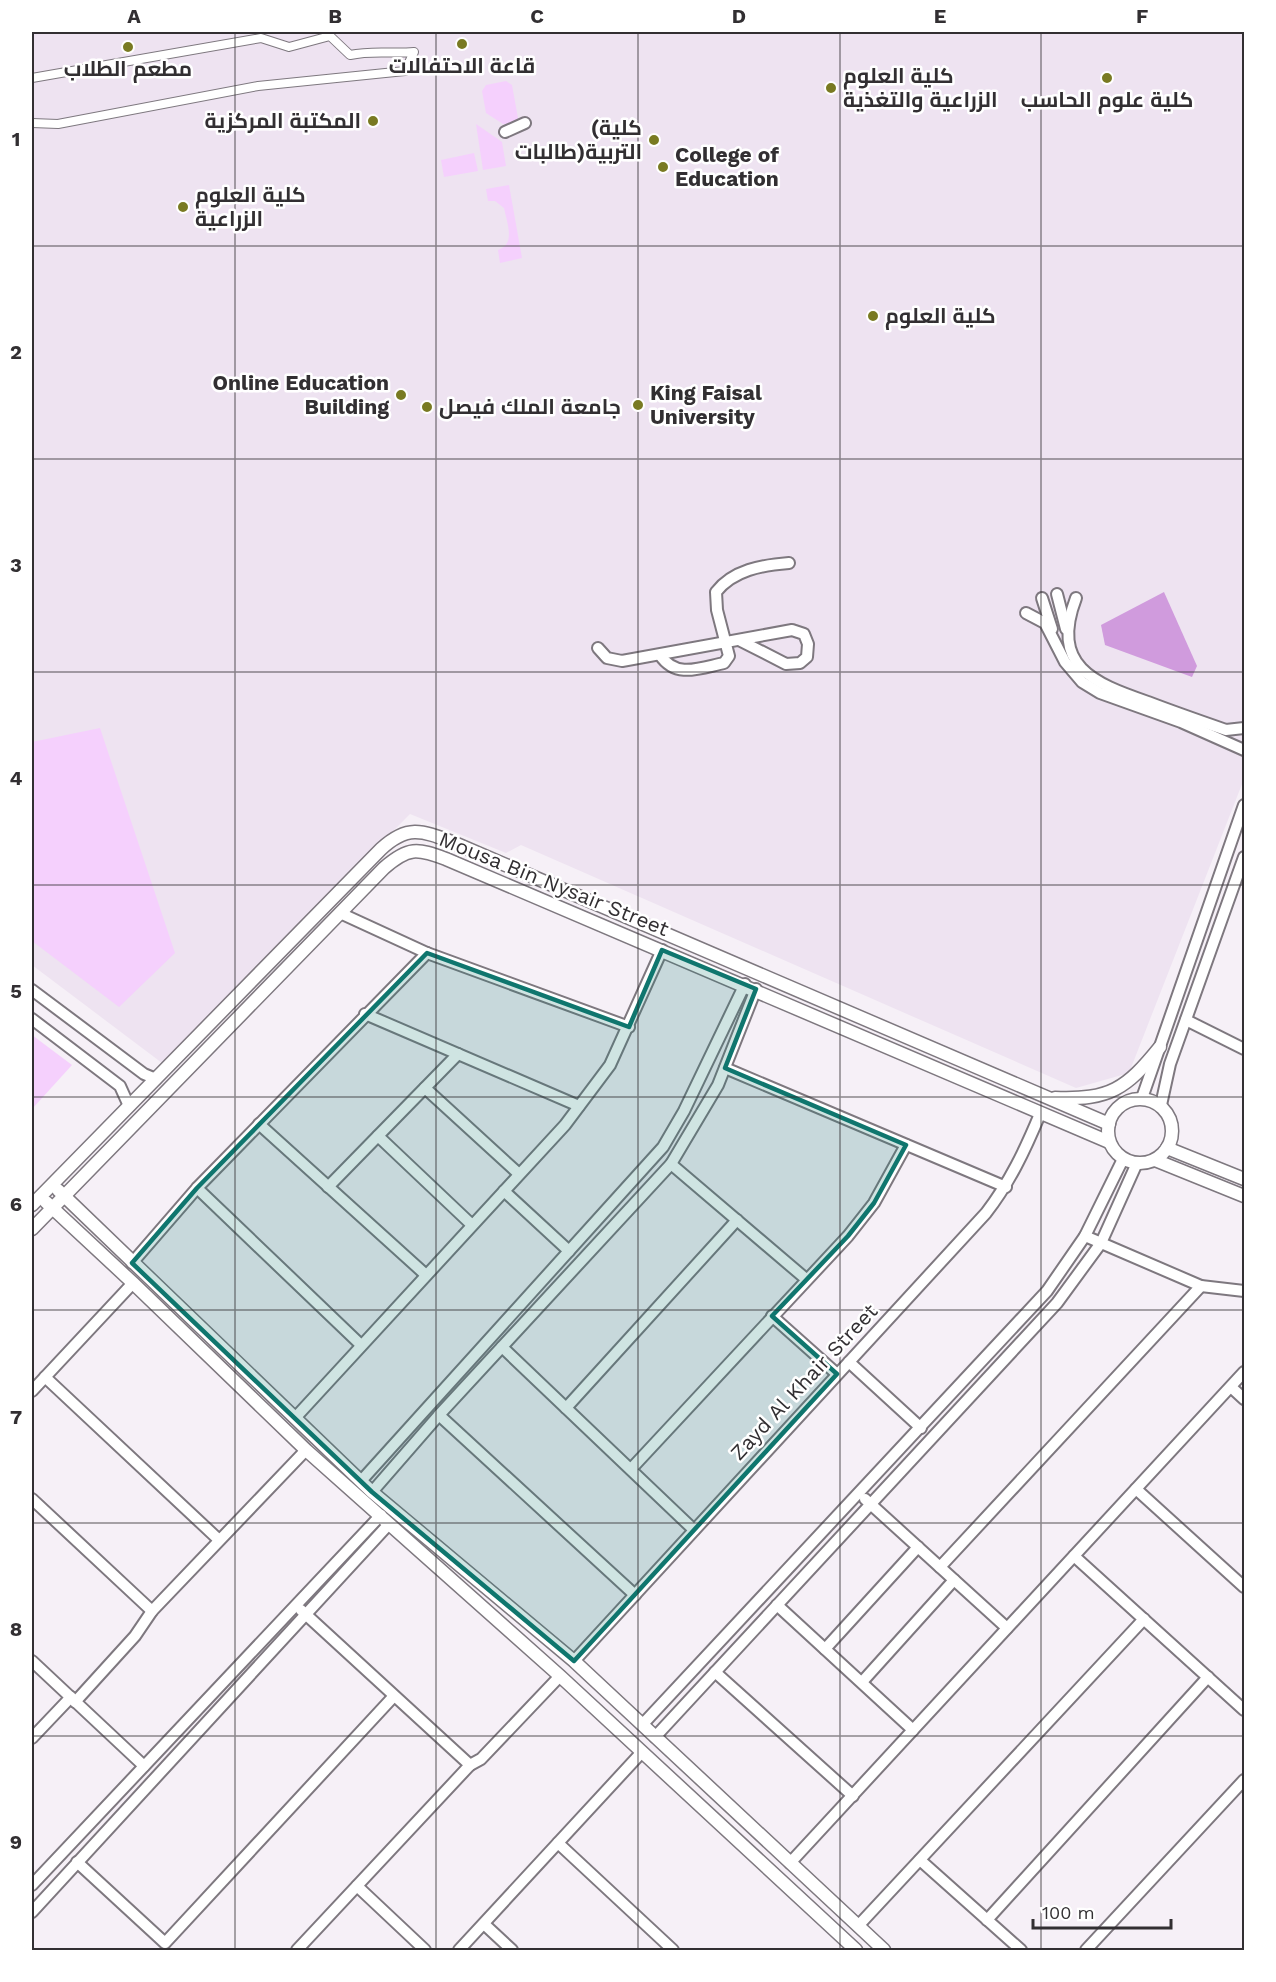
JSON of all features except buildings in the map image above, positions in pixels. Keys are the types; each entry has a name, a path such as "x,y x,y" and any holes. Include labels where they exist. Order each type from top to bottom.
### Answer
{"street":[{"path":"32,78 261,38 289,47 330,36 350,55 374,50 384,54 414,52 405,71 258,86 58,124 32,123"},
{"path":"505,132 525,123"},
{"path":"660,655 666,665 682,672 724,663 729,656 717,610 716,592 725,580 751,569 789,563"},
{"path":"1057,594 1069,649 1077,665 1095,682 1226,730 1245,728"},
{"path":"1042,598 1054,638"},
{"path":"1067,633 1069,617 1076,598"},
{"path":"1026,613 1045,623 1065,662 1082,682 1100,693 1181,722 1245,750"},
{"path":"598,648 612,660 726,644 792,630 804,634 808,644 807,657 800,663 786,664 741,641"},
{"path":"1142,1098 1245,805"},
{"name":"Mousa Bin Nysair Street","path":"35,1201 392,838 405,832 417,831 452,842 1108,1124"},
{"name":"Mousa Bin Nysair Street","path":"32,1229 397,856 415,850 446,859 751,987 1040,1114 1110,1142"},
{"path":"1155,1160 1167,1148 1173,1134 1172,1123 1161,1105 1163,1087 1245,858"},
{"path":"340,913 427,953 629,1027"},
{"path":"295,1418 579,1106 610,1065 662,950"},
{"path":"132,1263 197,1188 427,953"},
{"path":"372,1492 439,1415 671,1164 725,1068 751,987"},
{"path":"361,1481 663,1147 751,987"},
{"path":"32,990 144,1074 156,1079"},
{"path":"365,1014 579,1106"},
{"path":"32,1019 120,1086 129,1106"},
{"path":"1186,1020 1245,1049"},
{"path":"1048,1098 1091,1098 1113,1092 1138,1074 1160,1047"},
{"path":"328,1187 458,1054"},
{"path":"725,1068 1006,1187"},
{"path":"425,1088 519,1174"},
{"path":"1161,1105 1142,1098 1122,1104 1114,1111 1108,1124 1110,1142 1123,1159 1137,1163 1155,1160 1245,1196"},
{"name":"Zayd Al Khair Street","path":"574,1661 986,1213 1006,1187 1040,1114"},
{"path":"259,1124 426,1275"},
{"path":"378,1136 472,1225"},
{"path":"631,1469 806,1278 848,1236 874,1203 906,1145"},
{"path":"1167,1148 1245,1179"},
{"path":"642,1725 1047,1291 1085,1236 1123,1159"},
{"path":"655,1737 1057,1303 1101,1243 1137,1163"},
{"path":"671,1164 806,1278"},
{"path":"52,1184 372,1492 574,1661 884,1950"},
{"path":"197,1188 361,1345"},
{"path":"504,1191 569,1251"},
{"path":"35,1201 52,1207 306,1450 560,1676 856,1950"},
{"path":"566,1408 737,1220"},
{"path":"590,1229 600,1239"},
{"path":"1085,1236 1201,1286 1245,1291"},
{"path":"32,1391 134,1283"},
{"path":"940,1567 1201,1286"},
{"path":"772,1316 837,1374"},
{"path":"502,1347 694,1530"},
{"path":"849,1362 921,1428"},
{"path":"790,1863 1245,1372"},
{"path":"45,1377 218,1539"},
{"path":"1231,1387 1245,1399"},
{"path":"439,1415 635,1595"},
{"path":"32,1738 135,1636 152,1611 218,1539 306,1450"},
{"path":"1136,1489 1245,1587"},
{"path":"859,1494 1007,1629"},
{"path":"32,1499 152,1611"},
{"path":"32,1885 296,1605 385,1519"},
{"path":"32,1912 306,1615 385,1519"},
{"path":"825,1649 918,1547"},
{"path":"1074,1556 1245,1710"},
{"path":"862,1682 954,1580"},
{"path":"296,1605 470,1766"},
{"path":"777,1605 913,1730"},
{"path":"858,1926 1144,1619"},
{"path":"32,1661 144,1766"},
{"path":"715,1672 853,1796"},
{"path":"297,1950 470,1766 481,1759 560,1676"},
{"path":"987,1920 1208,1677"},
{"path":"77,1862 169,1947 394,1696"},
{"path":"459,1950 642,1752"},
{"path":"1086,1950 1245,1780"},
{"path":"558,1843 672,1950"},
{"path":"920,1860 1021,1950"},
{"path":"357,1886 425,1950"},
{"path":"484,1924 512,1950"}],"highlighted area":[{"path":"662,950 756,989 725,1068 906,1145 874,1203 848,1236 772,1316 837,1374 574,1661 372,1492 132,1263 197,1188 427,953 629,1027"}],"shaded area":[{"name":"King Faisal University","path":"32,32 1244,32 1244,779 1129,1073 1076,1088 521,845 506,853 410,814 162,1063 32,965"},
{"path":"506,81 512,85 518,118 515,123 503,124 486,113 482,91 486,85"},
{"path":"476,124 502,142 506,166 483,170"},
{"path":"474,153 478,171 444,177 441,160"},
{"path":"509,185 522,258 500,263 498,250 507,243 508,226 504,208 495,201 488,201 486,189"},
{"path":"1164,592 1197,666 1192,677 1105,645 1101,625"},
{"path":"100,728 175,953 119,1007 32,941 32,742"},
{"path":"32,1035 72,1065 32,1109"}],"place":[{"name":"قاعة الاحتفالات","path":"462,44"},
{"name":"مطعم الطلاب","path":"128,47"},
{"name":"كلية علوم الحاسب","path":"1107,78"},
{"name":"كلية العلوم الزراعية والتغذية","path":"831,88"},
{"name":"المكتبة المركزية","path":"373,121"},
{"name":"(كلية التربية(طالبات","path":"654,140"},
{"name":"College of Education","path":"663,167"},
{"name":"كلية العلوم الزراعية","path":"183,207"},
{"name":"كلية العلوم","path":"873,316"},
{"name":"Online Education Building","path":"401,395"},
{"name":"King Faisal University","path":"638,405"},
{"name":"جامعة الملك فيصل","path":"427,407"}]}
